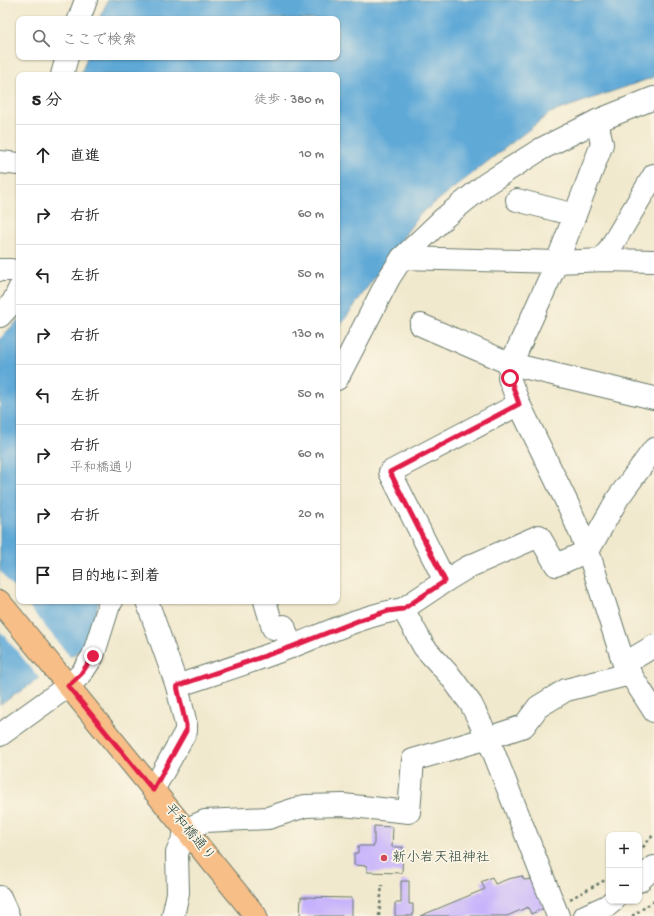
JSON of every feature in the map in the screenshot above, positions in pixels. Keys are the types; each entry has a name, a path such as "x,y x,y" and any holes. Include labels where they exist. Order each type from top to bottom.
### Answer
{"main road":[{"name":"平和橋通り","path":"0,602 256,916"}],"street":[{"path":"80,16 86,0"},
{"path":"63,72 66,60"},
{"path":"340,373 389,278 402,258 444,218 486,184 541,149 597,121 654,98"},
{"path":"597,121 602,144 557,262 511,364 510,378 519,404 570,508 588,551 627,669 654,711"},
{"path":"0,162 16,164"},
{"path":"605,260 606,255 654,175"},
{"path":"517,200 575,215"},
{"path":"402,258 557,262 605,260 654,261"},
{"path":"0,316 13,302 10,276"},
{"path":"421,325 511,364 654,398"},
{"path":"445,581 390,472 519,404"},
{"path":"177,686 291,647 360,620 388,611 403,609 468,567 539,536 556,565 588,551 618,498 654,449"},
{"path":"0,735 63,679 81,674 93,656 110,604"},
{"path":"149,604 177,686 186,725 186,731 153,790"},
{"path":"266,604 273,628 284,626 291,647"},
{"path":"403,609 424,647 451,677 471,704 488,738 558,916"},
{"path":"173,916 178,893 177,853 186,829 205,821 268,818 305,806 343,805 409,812 413,760 524,726 538,707 566,690 627,669 654,646"},
{"path":"642,878 654,867"},
{"path":"0,897 8,916"},
{"path":"585,916 611,908"}],"path":[{"path":"642,848 654,834"},
{"path":"379,916 382,885"},
{"path":"632,916 654,901"}],"water":[{"path":"108,0 654,0 654,77 550,113 419,215 340,326 340,72 82,72 86,60 340,60 340,16 100,16"},
{"path":"16,322 16,604 98,604 89,644 0,705 0,339"}],"pier":[{"path":"0,571 16,591 16,604 26,604 72,659 41,680 0,631"}],"building":[{"path":"374,826 393,827 392,847 403,847 402,873 367,872 367,866 354,865 354,853 358,853 358,846 374,846"},
{"path":"522,876 524,880 533,879 545,908 531,914 528,907 507,916 420,916 485,889 481,882 492,877 495,884"},
{"path":"401,881 409,881 409,904 413,904 413,916 395,916 395,903 401,903"},
{"path":"301,897 352,898 352,916 300,916"}],"place":[{"name":"新小岩天祖神社","path":"384,858"}],"route":[{"path":"93,656 81,674 68,686 153,790 186,731 177,686 291,647 360,620 388,611 403,609 445,581 390,472 519,404 510,378"}]}
